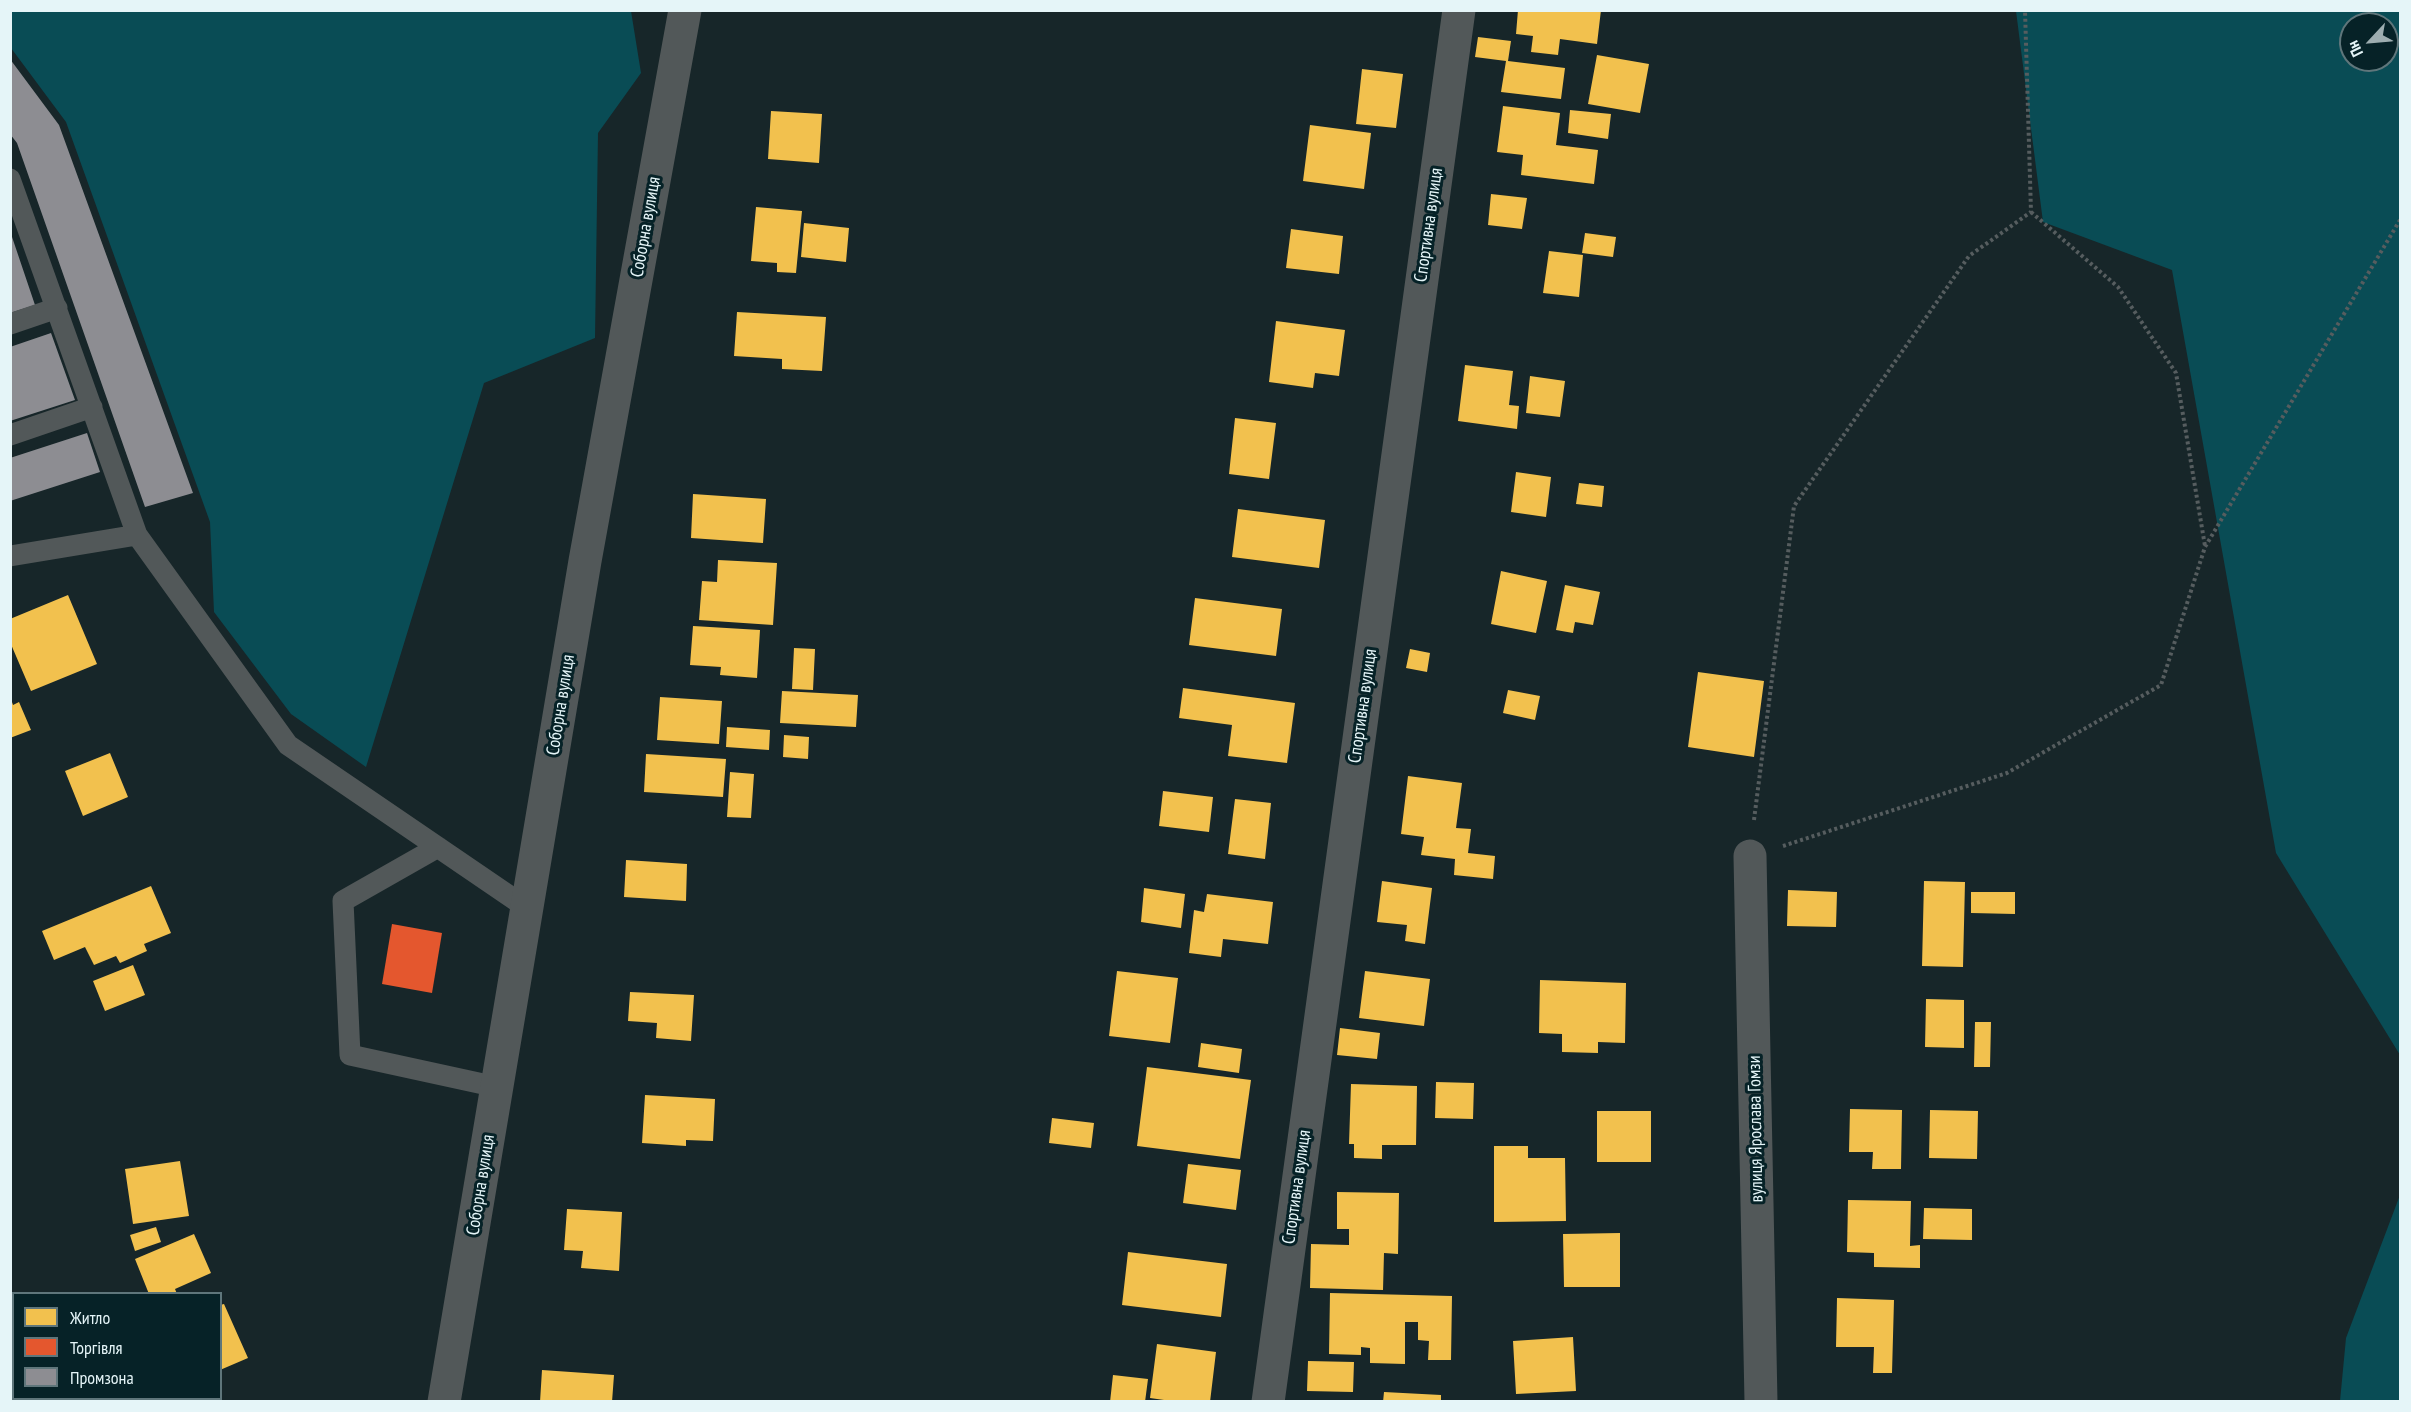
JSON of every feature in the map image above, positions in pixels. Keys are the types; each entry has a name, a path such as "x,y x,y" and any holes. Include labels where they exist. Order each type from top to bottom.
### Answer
{"street":[{"name":"Соборна вулиця","path":"444,1401 585,561 685,10"},
{"name":"Спортивна вулиця","path":"1268,1401 1459,10"},
{"name":"вулиця Ярослава Гомзи","path":"1750,856 1761,1401"}],"lane":[{"path":"10,179 16,209 57,308 137,534 288,745 527,908"},
{"path":"10,324 57,308"},
{"path":"10,435 92,407"},
{"path":"10,556 137,534"},
{"path":"438,847 343,901 350,1055 497,1087"}],"path":[{"path":"2025,10 2031,212 2118,286 2176,373 2205,547"},
{"path":"2031,212 1969,256 1794,506 1760,754 1750,856 2007,773 2161,685 2205,547 2400,220"}],"shaded area":[{"path":"11,10 631,11 641,73 598,133 595,338 484,383 366,767 291,714 214,612 210,522 66,122 11,48"},
{"path":"2016,11 2400,11 2400,1055 2276,853 2172,270 2043,222"},
{"path":"2400,1195 2400,1401 2340,1401 2346,1338"}],"building: Житло":[{"path":"1518,10 1601,10 1597,44 1560,39 1558,55 1531,52 1533,36 1516,34"},
{"path":"1478,37 1511,41 1508,61 1565,68 1561,99 1501,92 1506,61 1475,57"},
{"path":"1597,55 1649,64 1640,113 1588,104"},
{"path":"1362,69 1403,74 1396,128 1356,124"},
{"path":"1503,106 1560,113 1556,145 1598,150 1594,184 1521,175 1523,155 1497,152"},
{"path":"1570,110 1611,114 1608,139 1568,133"},
{"path":"771,111 822,114 819,163 768,159"},
{"path":"1310,125 1371,133 1364,189 1303,181"},
{"path":"1491,194 1527,198 1522,229 1488,225"},
{"path":"756,207 802,211 796,273 777,272 777,263 751,261"},
{"path":"804,223 849,228 846,262 801,257"},
{"path":"1291,229 1343,236 1339,274 1286,268"},
{"path":"1585,233 1616,237 1613,257 1582,253"},
{"path":"1549,251 1583,255 1579,297 1543,293"},
{"path":"737,312 826,317 822,371 782,369 782,359 734,356"},
{"path":"1276,321 1345,330 1339,376 1315,373 1313,388 1269,382"},
{"path":"1465,365 1513,371 1509,405 1519,406 1517,429 1458,421"},
{"path":"1530,376 1565,381 1560,417 1526,413"},
{"path":"1235,418 1276,423 1269,479 1229,474"},
{"path":"1516,472 1551,477 1546,517 1511,512"},
{"path":"1579,483 1604,486 1602,507 1576,504"},
{"path":"693,494 766,499 763,543 691,538"},
{"path":"1238,509 1325,520 1319,568 1232,557"},
{"path":"718,560 777,563 773,625 699,620 702,581 717,582"},
{"path":"1501,571 1547,581 1536,633 1491,624"},
{"path":"1565,585 1600,592 1593,625 1575,622 1573,633 1556,630"},
{"path":"68,595 97,664 31,691 10,642 10,619"},
{"path":"1195,598 1282,609 1276,656 1189,645"},
{"path":"693,626 760,630 757,678 720,675 721,667 690,665"},
{"path":"794,648 815,649 813,690 792,689"},
{"path":"1410,649 1430,653 1427,672 1406,668"},
{"path":"1698,672 1764,681 1754,757 1688,747"},
{"path":"1183,688 1295,703 1287,763 1228,756 1232,725 1179,718"},
{"path":"1508,690 1540,696 1535,720 1503,713"},
{"path":"782,691 858,695 856,727 780,723"},
{"path":"660,697 722,701 719,744 657,740"},
{"path":"11,699 13,705 19,702 31,730 10,738"},
{"path":"727,727 770,730 769,750 726,747"},
{"path":"784,735 809,737 808,759 783,757"},
{"path":"110,753 128,797 83,816 65,771"},
{"path":"646,754 726,759 723,797 644,792"},
{"path":"730,772 754,774 751,818 727,817"},
{"path":"1408,776 1462,783 1456,828 1471,829 1468,853 1495,856 1493,879 1454,875 1455,859 1421,855 1424,837 1401,834"},
{"path":"1163,791 1213,797 1209,832 1159,826"},
{"path":"1235,799 1271,803 1265,859 1228,854"},
{"path":"626,860 687,864 686,901 624,897"},
{"path":"1382,881 1432,888 1425,944 1405,941 1407,925 1377,922"},
{"path":"1924,881 1965,882 1963,967 1922,966"},
{"path":"151,886 171,933 144,944 147,951 120,963 116,956 94,965 85,947 54,960 42,931"},
{"path":"1144,888 1185,894 1181,928 1141,922"},
{"path":"1788,890 1837,892 1836,927 1787,926"},
{"path":"1971,892 2015,892 2015,914 1971,913"},
{"path":"1207,894 1273,902 1268,944 1223,939 1221,957 1189,953 1194,910 1204,912"},
{"path":"133,965 145,995 105,1011 93,981"},
{"path":"1117,971 1178,978 1170,1043 1109,1036"},
{"path":"1365,971 1430,979 1424,1026 1359,1018"},
{"path":"1540,980 1626,983 1625,1043 1598,1042 1598,1053 1562,1052 1562,1034 1539,1033"},
{"path":"630,992 694,995 691,1041 656,1038 657,1023 628,1021"},
{"path":"1926,999 1964,1000 1964,1048 1925,1047"},
{"path":"1975,1022 1991,1022 1990,1067 1974,1067"},
{"path":"1340,1028 1380,1033 1377,1059 1337,1055"},
{"path":"1201,1043 1242,1049 1239,1073 1198,1067"},
{"path":"1147,1067 1251,1080 1240,1159 1137,1146"},
{"path":"1436,1082 1474,1083 1473,1119 1435,1118"},
{"path":"1351,1084 1417,1086 1416,1145 1382,1145 1382,1159 1354,1158 1354,1144 1349,1144"},
{"path":"645,1095 715,1099 713,1141 686,1140 686,1146 642,1143"},
{"path":"1850,1109 1902,1110 1901,1169 1872,1169 1873,1152 1849,1152"},
{"path":"1930,1110 1978,1111 1977,1159 1929,1158"},
{"path":"1597,1111 1651,1111 1651,1162 1597,1162"},
{"path":"1052,1118 1094,1123 1091,1148 1049,1143"},
{"path":"1494,1146 1528,1146 1528,1158 1565,1158 1566,1221 1494,1222"},
{"path":"180,1161 189,1216 133,1224 125,1169"},
{"path":"1188,1164 1241,1170 1236,1210 1183,1203"},
{"path":"1337,1192 1399,1193 1398,1254 1384,1253 1383,1290 1310,1288 1311,1244 1349,1245 1349,1229 1337,1229"},
{"path":"1848,1200 1911,1201 1910,1246 1920,1245 1920,1268 1874,1267 1874,1253 1847,1252"},
{"path":"1924,1208 1972,1209 1972,1240 1923,1239"},
{"path":"567,1209 622,1212 619,1271 581,1268 583,1251 564,1250"},
{"path":"156,1227 161,1242 135,1251 130,1235"},
{"path":"1620,1233 1620,1287 1564,1287 1563,1234"},
{"path":"194,1234 211,1273 175,1289 176,1292 148,1292 135,1259"},
{"path":"1128,1252 1227,1264 1221,1317 1122,1305"},
{"path":"1330,1293 1452,1296 1451,1360 1428,1360 1429,1341 1418,1340 1418,1322 1405,1322 1405,1364 1370,1363 1370,1348 1361,1347 1361,1355 1329,1354"},
{"path":"1837,1298 1894,1300 1892,1373 1873,1373 1874,1347 1836,1347"},
{"path":"222,1304 224,1304 248,1358 222,1369"},
{"path":"1573,1337 1576,1391 1516,1394 1513,1341"},
{"path":"1157,1344 1216,1352 1210,1402 1178,1402 1150,1398"},
{"path":"1308,1361 1354,1362 1353,1392 1307,1391"},
{"path":"542,1370 614,1375 612,1402 540,1402"},
{"path":"1113,1375 1148,1379 1145,1402 1110,1402"},
{"path":"1384,1392 1441,1395 1441,1402 1383,1402"}],"building: Торгівля":[{"path":"392,924 442,933 432,993 382,984"}],"building: Промзона":[{"path":"10,59 59,125 193,493 145,507 17,143 10,134"},
{"path":"10,231 35,305 10,313"},
{"path":"51,333 75,400 10,421 10,347"},
{"path":"87,433 100,472 10,501 10,458"}]}
